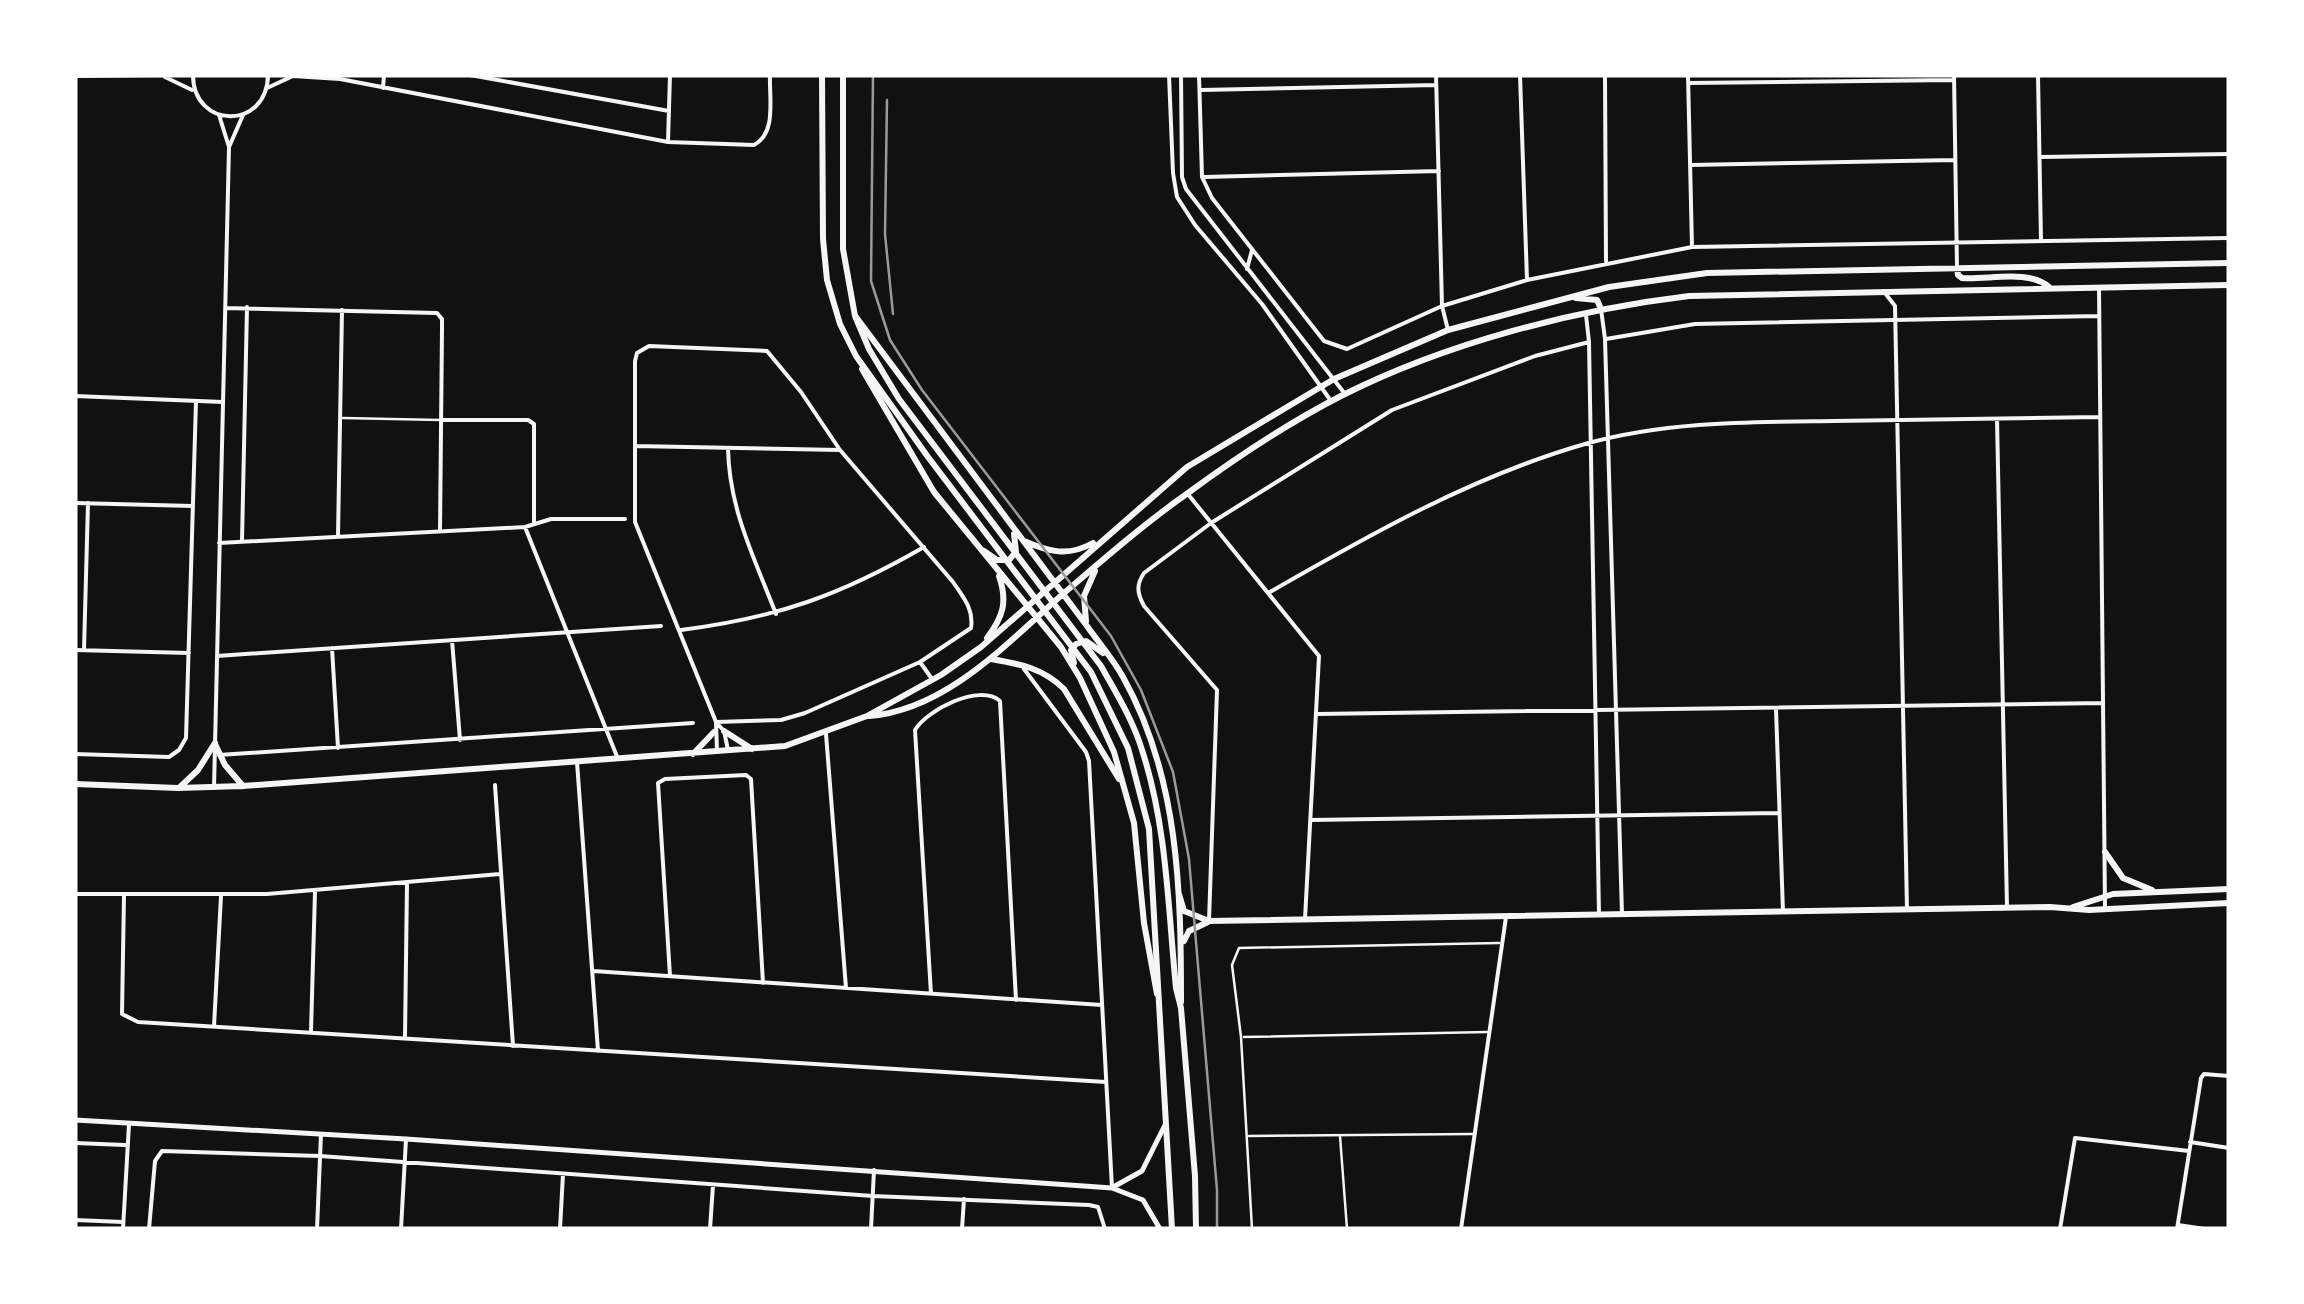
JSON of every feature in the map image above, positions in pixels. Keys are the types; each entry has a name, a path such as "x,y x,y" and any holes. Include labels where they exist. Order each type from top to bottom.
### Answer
{"main road":[{"path":"822,75 827,280 840,324 878,400 934,492 1028,606 1080,678"},
{"path":"843,75 843,249 856,316 869,350 889,382 1102,666 1126,711 1142,750 1158,810 1176,988 1182,1008"},
{"path":"75,784 214,788 785,746 868,716 933,680 981,648 1187,467 1334,378 1448,330 1570,297 1659,278 1706,273 2229,263"},
{"path":"1957,268 1962,278 2026,278 2040,280 2050,288"},
{"path":"868,716 930,697 990,658 1187,493 1345,394 1430,359 1602,309 1689,296 2229,285"},
{"path":"1570,297 1597,300 1602,309"},
{"path":"856,316 1016,536 1016,552 1010,560 997,560 976,546"},
{"path":"856,356 1091,672 1128,748 1150,830 1172,1229"},
{"path":"1011,528 1110,657 1136,704 1169,801 1179,894 1196,1229"},
{"path":"1023,541 1050,552 1070,552 1106,535"},
{"path":"1087,626 1084,596 1098,566"},
{"path":"981,648 998,624 1005,604 996,570"},
{"path":"1110,657 1086,641 1076,644 1071,654 1114,752 1134,823 1144,923 1157,996"},
{"path":"990,658 1042,670 1064,689 1125,789"},
{"path":"692,755 719,731 756,750"},
{"path":"215,742 218,755 243,786"},
{"path":"178,788 198,770 215,742"},
{"path":"2104,852 2123,878 2158,892"},
{"path":"2073,907 2105,896 2229,889"},
{"path":"1179,894 1184,912 1209,921 2105,909 2229,903"},
{"path":"1181,952 1188,932 1209,921"}],"street":[{"path":"193,75 194,90"},
{"path":"229,146 243,115 259,104 268,88 268,75"},
{"path":"383,88 384,75"},
{"path":"470,75 669,111"},
{"path":"668,142 670,75"},
{"path":"268,88 292,76 340,79 668,142 754,145 769,130 770,75"},
{"path":"1169,75 1173,174 1178,197 1262,304 1331,402"},
{"path":"1181,75 1182,177 1186,189 1345,394"},
{"path":"1199,75 1202,177 1212,198 1324,341 1337,348 1347,349 1442,306 1527,280 1692,246 2229,238"},
{"path":"1436,75 1442,306 1448,330"},
{"path":"1520,75 1527,280"},
{"path":"1605,75 1606,262"},
{"path":"1688,75 1692,246"},
{"path":"2038,75 2041,241"},
{"path":"75,76 168,76 194,90 208,110 219,115 243,115"},
{"path":"1688,84 1954,77 1957,268"},
{"path":"1199,90 1436,85"},
{"path":"214,788 229,146 219,115"},
{"path":"2040,157 2229,154"},
{"path":"1690,165 1955,160"},
{"path":"1202,177 1439,172"},
{"path":"1247,269 1252,250"},
{"path":"2098,288 2105,909"},
{"path":"1884,292 1895,306 1896,319 1907,910"},
{"path":"242,542 247,307"},
{"path":"225,308 430,311 442,319 440,530"},
{"path":"338,536 342,309"},
{"path":"1602,309 1622,914"},
{"path":"1586,313 1599,915"},
{"path":"1605,339 1695,324 2100,316"},
{"path":"1209,921 1218,690 1144,606 1137,594 1144,573 1210,523 1392,410 1535,356 1589,342"},
{"path":"716,722 782,720 873,686 920,662 971,628 972,617 953,582 840,450 767,350 657,345 637,353 634,522 682,630 719,731 728,752"},
{"path":"75,396 223,402"},
{"path":"75,754 169,757 186,738 196,401"},
{"path":"1270,592 1376,531 1455,492 1528,462 1590,443 1712,423 2100,418"},
{"path":"1997,419 2007,908"},
{"path":"441,420 528,420 534,424 534,522"},
{"path":"633,446 840,450"},
{"path":"728,448 728,483 734,510 776,614"},
{"path":"1187,493 1320,656 1305,920"},
{"path":"75,503 193,506"},
{"path":"84,650 88,504"},
{"path":"220,543 625,519"},
{"path":"525,527 619,760"},
{"path":"682,630 776,614 855,586 924,547"},
{"path":"217,656 661,626"},
{"path":"452,640 460,740"},
{"path":"332,648 338,748"},
{"path":"75,650 188,654"},
{"path":"920,662 933,680"},
{"path":"1021,664 1086,752 1090,773 1112,1188"},
{"path":"932,994 914,730 921,720 978,694 993,694 1000,701 1016,1000"},
{"path":"1316,714 2103,703"},
{"path":"1776,709 1783,912"},
{"path":"218,755 692,722"},
{"path":"718,753 719,731"},
{"path":"826,734 846,988"},
{"path":"577,762 598,1052"},
{"path":"670,976 658,784 665,779 746,775 750,779 763,983"},
{"path":"495,785 513,1046"},
{"path":"1310,820 1778,813"},
{"path":"75,894 315,892 500,874"},
{"path":"404,1038 406,883"},
{"path":"312,1030 315,892"},
{"path":"124,895 122,1014 138,1022 1106,1082"},
{"path":"214,1026 221,895"},
{"path":"1461,1229 1506,916"},
{"path":"593,971 1102,1005"},
{"path":"2205,1229 2177,1227 2190,1142 2204,1074 2229,1076"},
{"path":"75,1120 1112,1188 1143,1200 1160,1229"},
{"path":"1112,1188 1142,1172 1166,1121"},
{"path":"75,1220 123,1226 128,1123"},
{"path":"317,1229 322,1134"},
{"path":"2060,1229 2075,1138 2189,1151"},
{"path":"400,1229 406,1139"},
{"path":"75,1142 128,1145"},
{"path":"2190,1142 2229,1148"},
{"path":"149,1229 155,1161 162,1151 320,1156 873,1196 1098,1207 1104,1229"},
{"path":"871,1229 874,1170"},
{"path":"560,1229 564,1174"},
{"path":"710,1229 713,1184"},
{"path":"962,1229 964,1199"}],"lane":[{"path":"340,418 441,420"},
{"path":"1252,1229 1232,964 1239,948 1501,943"},
{"path":"1240,1037 1487,1032"},
{"path":"1246,1136 1472,1134"},
{"path":"1340,1135 1347,1229"}],"tram line":[{"path":"873,75 871,281 890,340 922,390 1111,636 1141,690 1173,772 1189,859 1217,1229"},
{"path":"887,100 885,234 893,314"}]}
